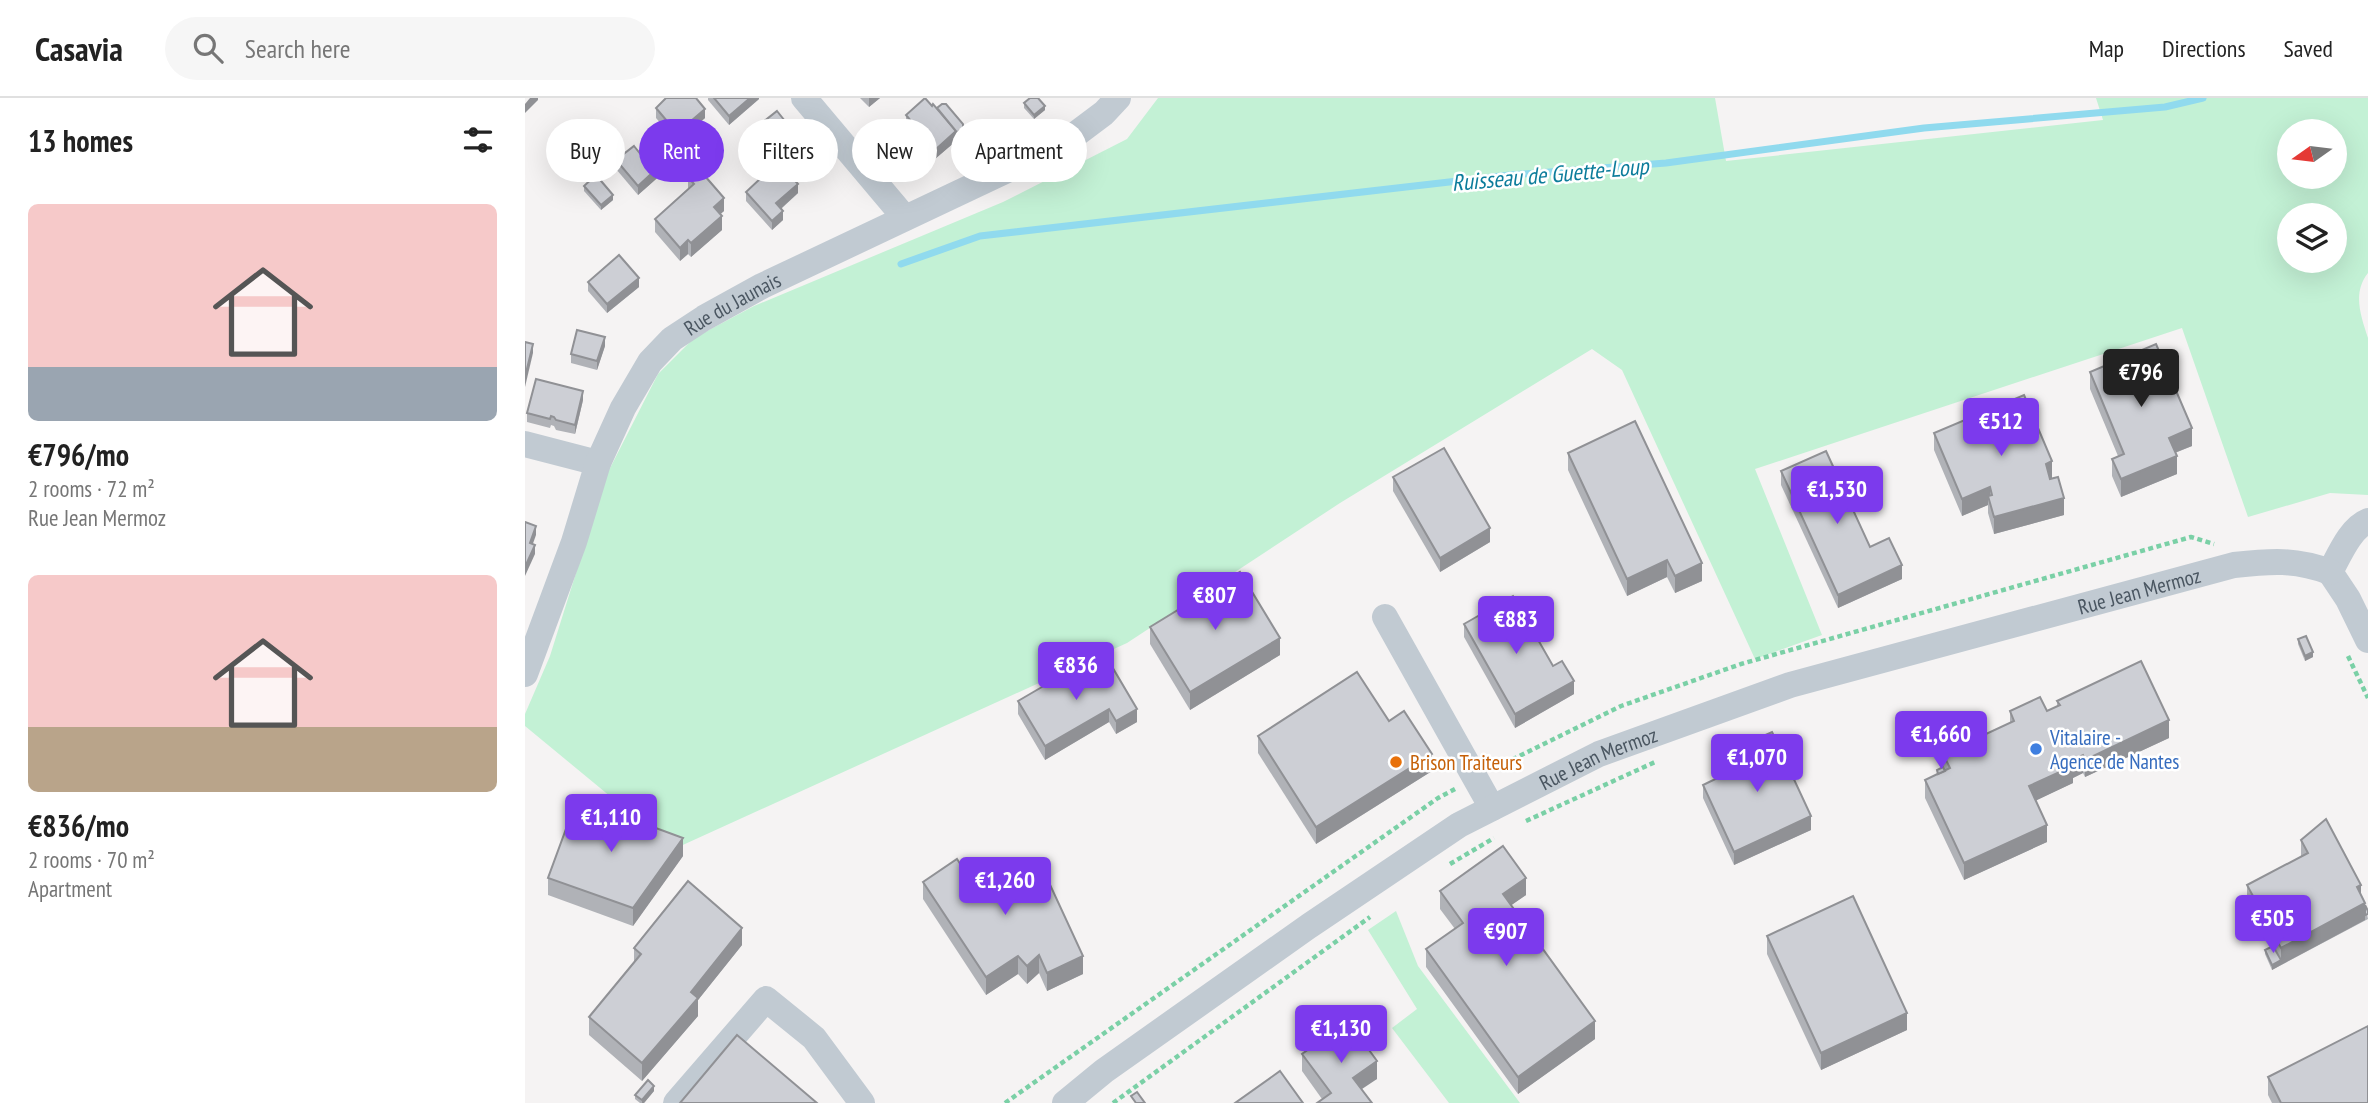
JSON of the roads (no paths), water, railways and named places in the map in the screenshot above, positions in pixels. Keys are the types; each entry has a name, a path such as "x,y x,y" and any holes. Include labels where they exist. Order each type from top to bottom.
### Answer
{"street":[{"path":"804,98 905,218"},
{"name":"Rue du Jaunais","path":"525,674 574,542 598,463 623,408 650,362 672,339 703,318 762,286 1064,143 1104,113 1118,98"},
{"path":"525,444 598,463"},
{"path":"2357,647 2348,599 2330,572 2349,539 2368,521"},
{"name":"Rue Jean Mermoz","path":"1065,1103 1104,1071 1309,926 1459,825 1599,754 1790,685 2234,565 2267,561 2305,563 2330,572"},
{"path":"1385,617 1492,808"},
{"path":"676,1103 766,999 814,1038 862,1103"}],"waterway":[{"name":"Ruisseau de Guette-Loup","path":"901,264 980,236 1510,175 1666,163 1924,128 2165,107 2203,98"}],"place":[{"name":"Vitalaire - Agence de Nantes","path":"2036,749"},
{"name":"Brison Traiteurs","path":"1396,762"}]}
